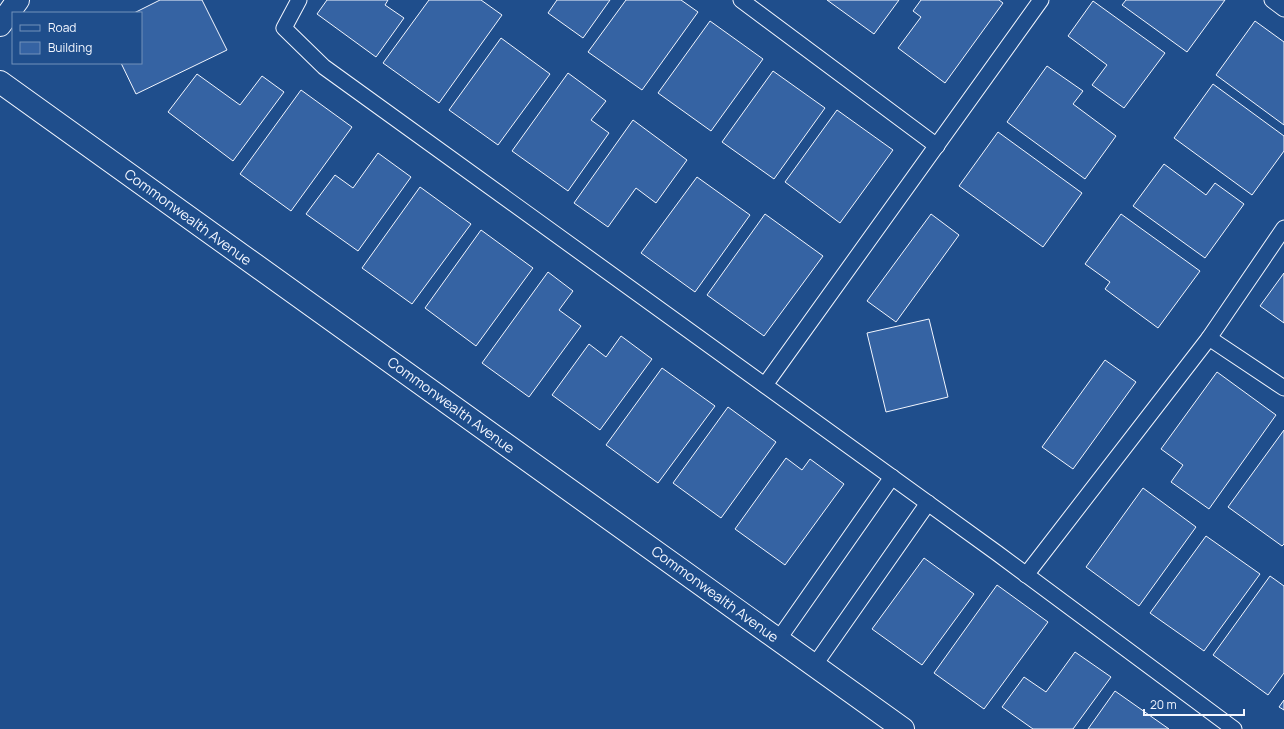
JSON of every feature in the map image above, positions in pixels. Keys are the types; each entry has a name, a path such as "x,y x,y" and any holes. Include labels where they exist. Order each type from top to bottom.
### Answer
{"street":[{"path":"0,25 18,0"},
{"name":"Commonwealth Avenue","path":"0,82 903,729"}],"lane":[{"path":"299,0 284,28 324,67 928,503 1234,729"},
{"path":"740,0 937,146"},
{"path":"765,385 1041,0"},
{"path":"1272,0 1284,9"},
{"path":"1026,575 1210,338 1284,228"},
{"path":"1210,338 1284,388"},
{"path":"778,640 892,477"},
{"path":"814,666 928,503"}],"building":[{"path":"160,0 202,0 227,50 136,94 121,64 142,64 142,12 136,12"},
{"path":"327,0 388,0 385,5 404,18 376,57 317,14"},
{"path":"429,0 481,0 502,15 439,103 383,63"},
{"path":"557,0 610,0 583,38 548,13"},
{"path":"626,0 681,0 698,12 642,90 588,52"},
{"path":"827,0 899,0 874,34"},
{"path":"921,0 999,0 1003,3 945,83 898,48 921,17 913,11"},
{"path":"1126,0 1225,0 1187,52 1122,5"},
{"path":"1093,1 1165,53 1124,108 1092,85 1107,65 1068,36"},
{"path":"710,21 763,59 711,131 658,93"},
{"path":"1255,21 1284,42 1284,125 1216,75"},
{"path":"501,38 550,74 498,145 449,110"},
{"path":"1047,66 1083,91 1073,104 1116,136 1085,179 1007,122"},
{"path":"773,71 825,108 774,179 722,142"},
{"path":"568,73 606,101 591,120 609,133 568,191 512,151"},
{"path":"197,74 240,105 262,76 284,92 233,161 168,112"},
{"path":"1213,84 1284,136 1284,151 1252,195 1174,138"},
{"path":"301,90 352,127 291,211 240,174"},
{"path":"837,110 893,150 840,223 785,182"},
{"path":"633,120 687,160 656,203 636,188 608,227 574,203"},
{"path":"998,132 1082,193 1043,247 959,186"},
{"path":"378,153 411,177 358,251 306,214 335,175 353,188"},
{"path":"1164,164 1206,195 1215,183 1244,204 1205,258 1133,206"},
{"path":"697,177 750,215 695,292 641,253"},
{"path":"420,187 471,224 412,304 362,268"},
{"path":"765,214 823,256 764,336 707,295"},
{"path":"931,214 959,235 896,322 867,301"},
{"path":"1121,214 1200,271 1158,328 1105,289 1110,282 1085,264"},
{"path":"481,230 533,268 476,346 425,308"},
{"path":"548,272 573,291 559,310 581,326 529,397 482,363"},
{"path":"1284,273 1284,323 1260,306"},
{"path":"929,319 948,397 886,412 867,333"},
{"path":"621,336 652,359 600,430 552,395 589,344 606,357"},
{"path":"1105,360 1136,382 1073,469 1042,447"},
{"path":"662,368 715,406 658,483 606,445"},
{"path":"1217,372 1276,415 1209,509 1171,482 1183,465 1161,449"},
{"path":"728,407 776,442 721,518 673,483"},
{"path":"1284,430 1284,544 1282,546 1228,507"},
{"path":"786,458 802,470 810,459 844,484 785,565 735,529"},
{"path":"1143,488 1196,527 1139,606 1086,567"},
{"path":"1206,536 1260,574 1204,651 1150,613"},
{"path":"924,558 974,594 922,665 872,629"},
{"path":"1270,576 1284,586 1284,673 1268,695 1213,655"},
{"path":"997,585 1048,622 984,709 934,673"},
{"path":"1075,652 1111,677 1073,729 1033,729 1002,707 1024,677 1046,692"},
{"path":"1115,691 1169,729 1088,729"},
{"path":"1284,700 1284,710 1279,707"}]}
